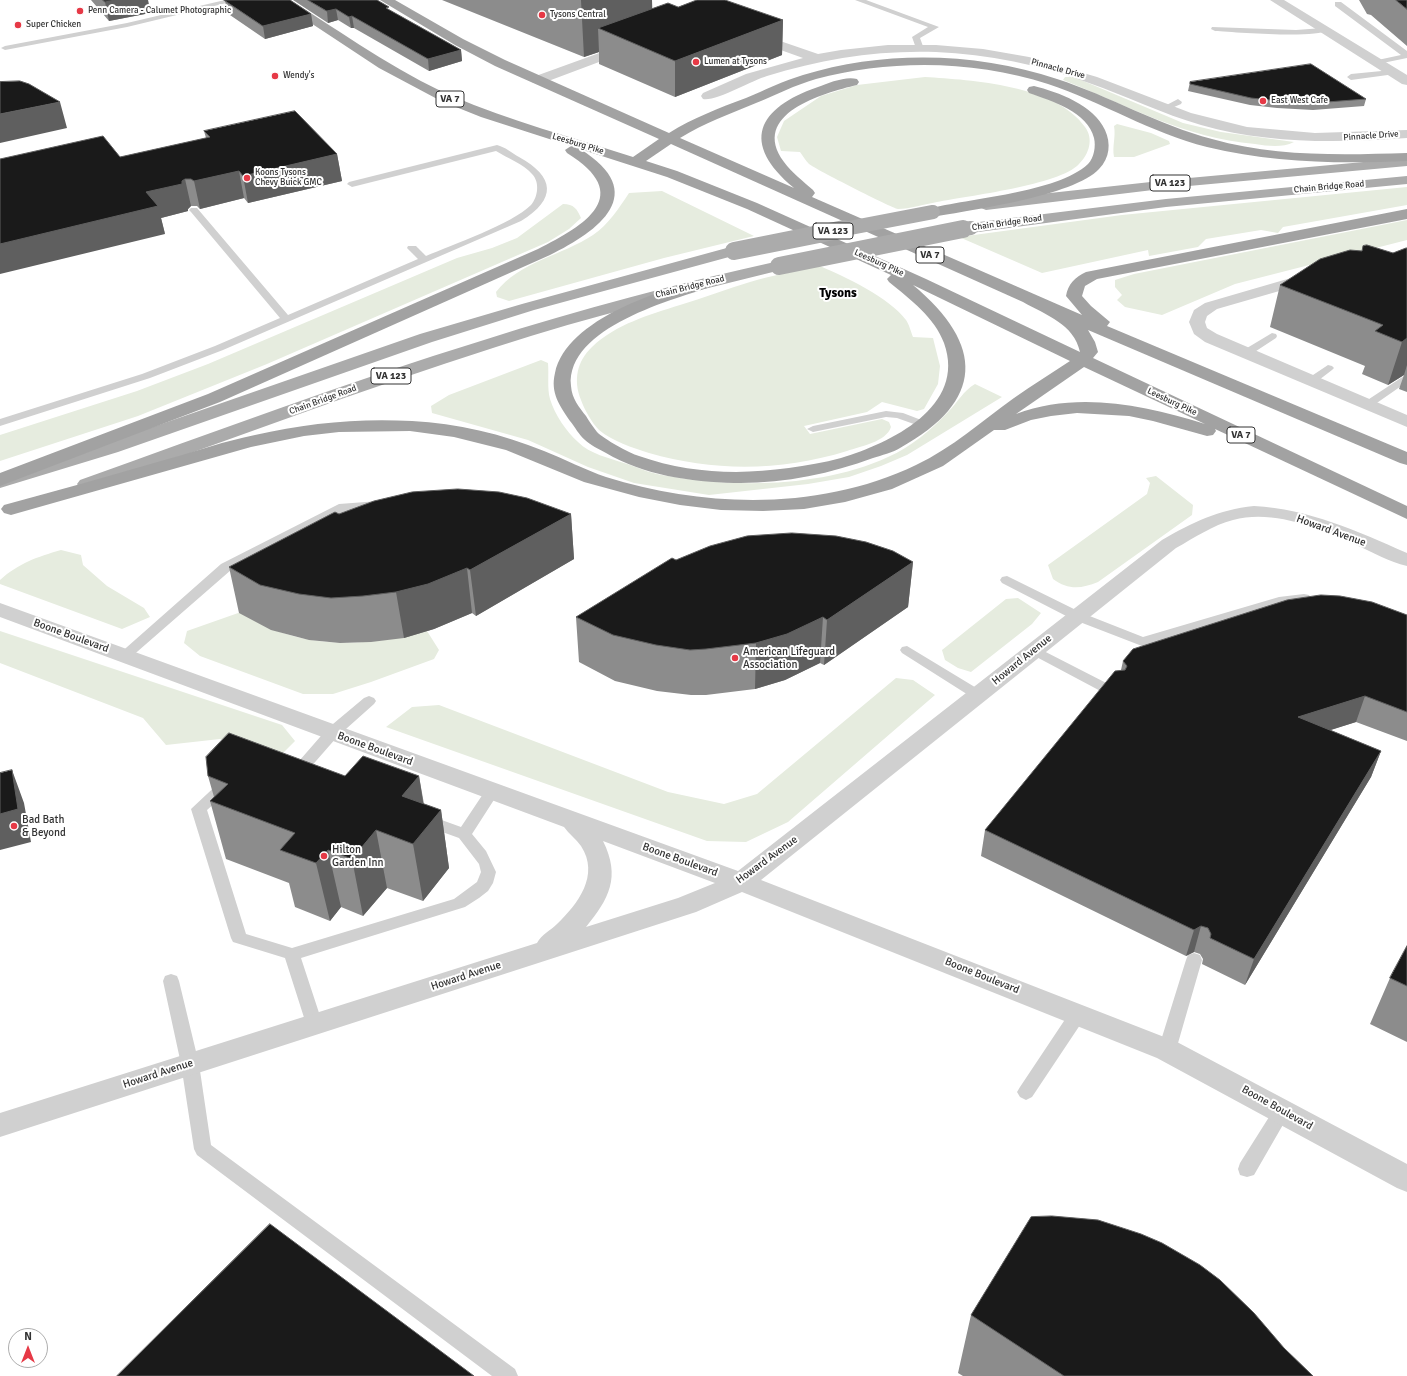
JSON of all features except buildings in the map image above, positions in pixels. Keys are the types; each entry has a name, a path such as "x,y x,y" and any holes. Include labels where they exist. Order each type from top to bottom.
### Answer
{"highway":[{"name":"Leesburg Pike","path":"282,0 384,65 418,84 486,114 710,188 865,256 1407,513"},
{"name":"VA 7","path":"386,0 459,42 538,80 671,138 1029,299 1407,459"},
{"path":"634,162 694,124 813,76 870,65 941,63 1005,70 1056,82 1079,90 1155,125 1220,145 1302,158 1359,159 1407,157"},
{"path":"832,210 812,196 780,167 768,144 768,132 775,120 786,109 802,99 821,91 872,78 917,75 945,75 996,81 1029,88 1054,97 1082,112 1094,122 1101,134 1103,145 1100,157 1092,168 1079,176 1034,192 933,212"},
{"path":"0,481 221,395 544,252 574,236 598,216 604,204 607,192 606,180 600,170 589,160 533,130"},
{"path":"1132,343 1079,304 1074,296 1076,287 1080,281 1092,275 1407,214"},
{"path":"711,282 620,315 579,344 568,359 561,382 562,393 569,409 579,425 594,439 614,452 638,462 669,470 735,477 772,476 810,472 844,464 879,452 906,438 925,425 944,405 954,386 958,366 955,349 950,336 940,321 906,288 865,256"},
{"path":"6,511 267,437 336,426 412,426 457,432 493,440 528,451 599,481 638,491 697,502 746,505 788,504 826,499 860,492 894,482 925,468 967,441 1028,396 1083,360 1089,352 1089,344 1080,331 1029,299"},
{"path":"967,441 1032,414 1054,409 1104,407 1132,410 1163,417 1302,464"}],"main road":[{"name":"Chain Bridge Road","path":"0,481 133,440 426,338 528,307 734,251 933,212 1125,188 1407,162"},
{"name":"Chain Bridge Road","path":"6,511 444,358 548,325 711,282 869,247 970,228 1166,203 1407,180"}],"street":[{"path":"1276,0 1407,81"},
{"path":"741,31 816,58"},
{"path":"538,80 642,42"},
{"name":"Pinnacle Drive","path":"708,96 734,82 763,72 816,58 858,52 920,49 984,53 1033,62 1103,82 1196,120 1224,127 1279,136 1343,138 1407,134"},
{"path":"1322,274 1212,306 1200,314 1197,322 1200,330 1211,338 1407,422"},
{"name":"Howard Avenue","path":"0,1125 687,905 740,882 1169,544 1204,524 1233,514 1262,511 1291,516 1322,525 1407,560"},
{"name":"Boone Boulevard","path":"0,610 740,882 1167,1050 1407,1180"},
{"path":"530,955 555,942 572,926 586,911 600,885 598,856 590,840 571,820"}],"lane":[{"path":"5,48 127,25 235,0"},
{"path":"859,0 935,27 916,37 920,49"},
{"path":"1338,4 1407,55"},
{"path":"1210,20 1215,29 1216,39"},
{"path":"1215,29 1296,32 1323,30"},
{"path":"1376,62 1407,55"},
{"path":"1351,78 1392,72"},
{"path":"1165,108 1178,102"},
{"path":"2,420 146,376 286,319 504,226 526,214 538,203 543,194 542,183 535,171 496,148 352,184"},
{"path":"194,210 286,319"},
{"path":"412,248 424,260"},
{"path":"1246,353 1272,336"},
{"path":"1311,381 1328,368"},
{"path":"1367,405 1407,377"},
{"path":"813,429 886,414 899,415 925,425"},
{"path":"125,655 226,567 343,508 394,504"},
{"path":"1007,580 1077,616 1142,642 1279,601 1317,596"},
{"path":"907,650 978,696"},
{"path":"1034,650 1113,692"},
{"path":"297,773 332,733 369,701"},
{"path":"276,771 297,773 311,778"},
{"path":"241,774 235,777 199,809 239,938 292,954 459,903 477,893 487,882 489,872 484,859 464,834 413,815"},
{"path":"464,834 492,792"},
{"path":"292,954 314,1024"},
{"path":"1167,1050 1194,960"},
{"path":"171,981 190,1064 203,1148 508,1376"},
{"path":"1026,1092 1078,1014"},
{"path":"1247,1169 1282,1111"}],"shaded area":[{"path":"925,77 966,80 1012,87 1054,102 1072,113 1085,127 1090,141 1088,151 1079,164 1069,171 1034,184 898,209 869,196 814,167 809,164 800,152 781,151 777,137 784,121 821,96 857,85"},
{"path":"1065,77 1074,77 1183,123 1221,132 1294,142 1280,146 1270,146 1229,141 1204,135 1180,128 1133,110 1063,80"},
{"path":"1117,124 1151,133 1169,141 1170,144 1134,157 1114,157 1114,126"},
{"path":"1407,187 1407,205 1283,227 1278,233 1261,230 1206,239 1198,247 1149,256 1148,250 1042,273 959,237 1122,215"},
{"path":"662,191 754,236 664,258 509,301 497,297 496,292 517,273 581,242 599,231 613,216 629,193"},
{"path":"563,204 570,205 575,208 581,218 569,229 548,242 267,364 138,416 0,461 0,435 137,391 208,364 457,258 492,248 517,238"},
{"path":"1407,220 1407,240 1235,284 1162,315 1125,307 1117,300 1122,295 1115,287 1115,280 1134,274"},
{"path":"820,266 866,288 889,303 906,320 913,337 933,338 940,366 938,384 924,409 917,411 882,402 867,412 804,426 810,434 882,419 889,422 891,427 879,440 823,458 773,465 748,467 724,466 699,464 636,449 616,441 604,434 591,420 584,408 579,393 577,378 583,358 587,352 601,339 633,321 741,285 767,277"},
{"path":"541,360 548,363 549,395 558,417 574,438 588,450 652,473 718,482 747,483 806,480 834,475 862,467 896,453 920,438 928,432 952,408 964,393 975,384 1002,397 907,455 849,477 808,484 709,495 634,483 588,467 528,440 432,413 431,406 449,395"},
{"path":"1156,476 1193,505 1192,515 1098,582 1086,586 1069,587 1053,579 1048,565 1147,494 1150,483 1146,478"},
{"path":"61,550 81,555 83,565 107,586 144,608 150,617 122,629 0,584 0,580 21,565 36,558"},
{"path":"1018,598 1041,613 1032,624 971,672 958,668 945,660 942,650 1006,599"},
{"path":"241,612 262,624 284,633 307,639 331,642 379,641 427,631 439,650 434,659 371,682 333,694 303,694 200,656 184,643 187,631"},
{"path":"0,631 282,725 295,741 282,754 266,755 220,739 166,745 143,718 0,663"},
{"path":"896,678 913,680 935,695 788,822 746,842 707,841 386,727 412,707 439,705 668,792 724,804 757,794"}],"place":[{"name":"Penn Camera - Calumet Photographic","path":"80,11"},
{"name":"Tysons Central","path":"542,15"},
{"name":"Super Chicken","path":"18,25"},
{"name":"Lumen at Tysons","path":"696,62"},
{"name":"Wendy's","path":"275,76"},
{"name":"East West Cafe","path":"1263,101"},
{"name":"Koons Tysons Chevy Buick GMC","path":"247,178"},
{"name":"American Lifeguard Association","path":"735,658"},
{"name":"Bad Bath & Beyond","path":"14,826"},
{"name":"Hilton Garden Inn","path":"324,856"}],"district":[{"name":"Tysons","path":"838,294"}]}
